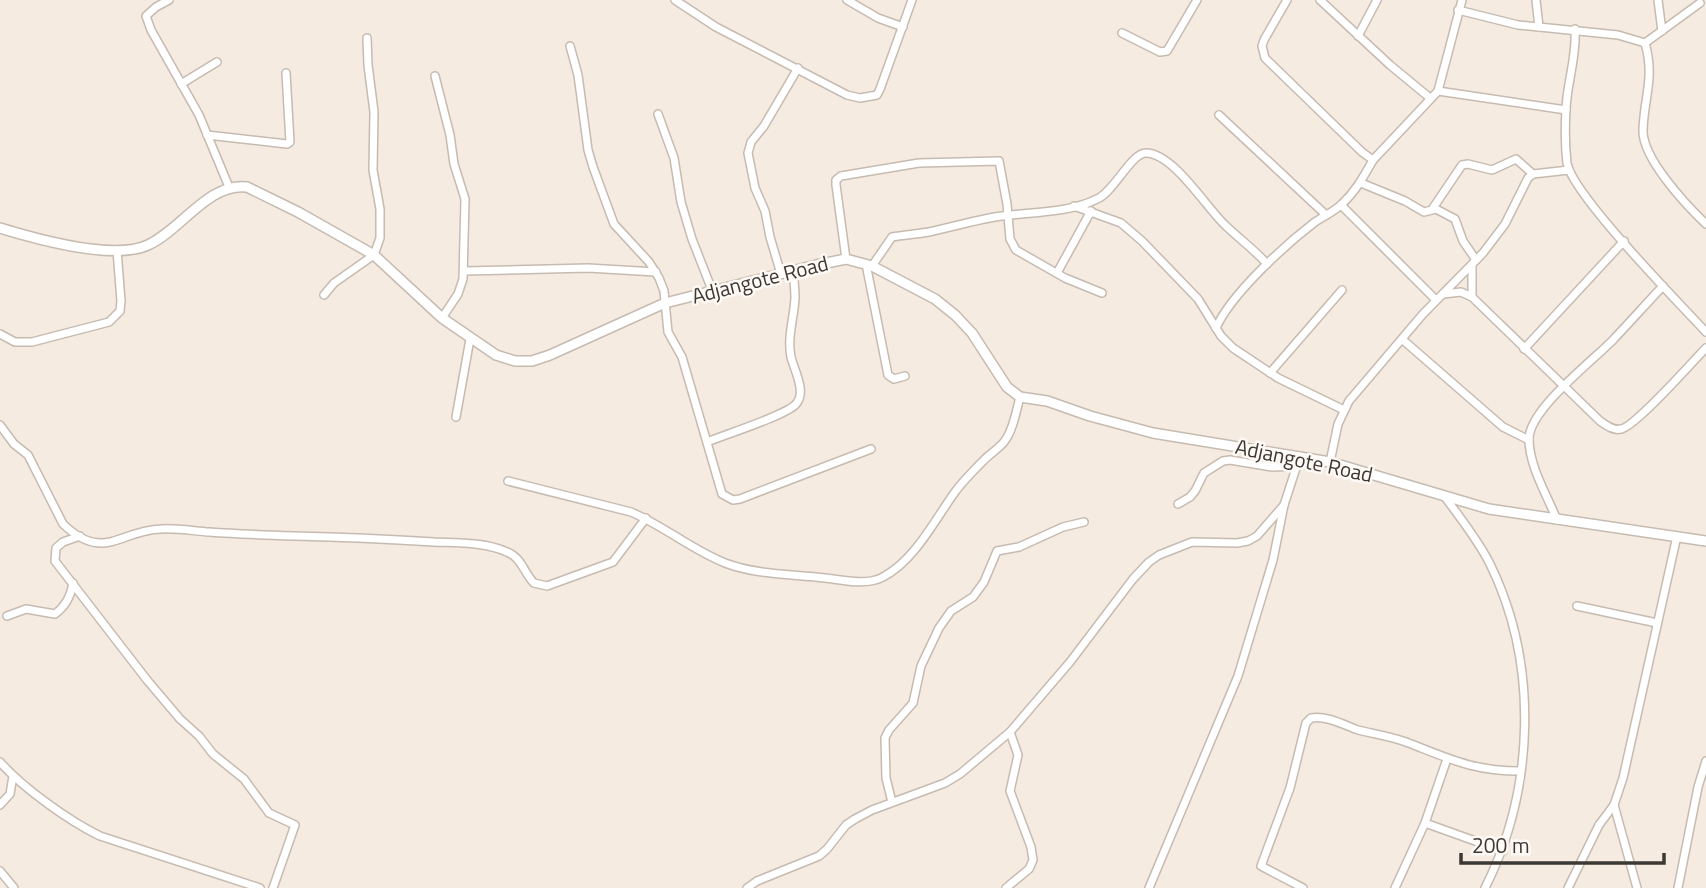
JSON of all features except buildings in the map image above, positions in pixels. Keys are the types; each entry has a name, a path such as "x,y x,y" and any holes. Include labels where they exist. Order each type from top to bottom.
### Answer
{"street":[{"path":"0,228 70,246 117,250 149,244 222,189 229,187 200,115 151,30 146,16 169,0"},
{"path":"675,0 716,27 847,95 870,97 877,95 880,89 912,0"},
{"path":"847,0 878,18 903,27"},
{"path":"1122,33 1160,52 1167,51 1197,0"},
{"path":"1287,0 1264,40 1262,46 1265,58 1373,160"},
{"path":"1321,0 1390,65 1430,98"},
{"path":"1358,36 1377,0"},
{"path":"1216,328 1226,310 1267,264 1341,205 1361,183 1373,160 1438,91 1462,0"},
{"path":"1535,0 1539,27"},
{"path":"1658,0 1662,31"},
{"path":"1645,43 1700,3"},
{"path":"1458,10 1490,20 1618,35 1645,43"},
{"path":"1575,30 1576,44 1566,110 1569,170 1578,187 1706,332"},
{"path":"1576,44 1588,31"},
{"path":"324,295 334,283 374,255 380,238 380,209 373,170 374,112 368,65 368,38"},
{"path":"1645,43 1651,80 1643,133 1646,148 1660,171 1706,224"},
{"path":"570,46 578,75 588,150 610,214 620,232 656,272 664,292 668,332 681,357 722,494 733,500 871,449"},
{"path":"181,84 217,62"},
{"path":"781,274 765,211 752,180 748,153 751,142 764,126 798,68"},
{"path":"207,135 269,144 290,142 286,73"},
{"path":"435,76 454,163 465,199 464,271 458,294 442,318"},
{"path":"1438,91 1566,110"},
{"path":"658,114 674,158 681,202 692,239 712,290"},
{"path":"1219,115 1326,215"},
{"path":"905,376 894,379 888,375 869,265 892,237 1074,206 1099,199 1139,154 1155,155 1185,178 1221,222 1267,264"},
{"path":"1361,183 1424,212 1433,208 1462,165 1492,170 1516,159 1533,174"},
{"path":"846,259 836,185 836,180 841,176 919,163 999,161 1010,239 1016,250 1102,293"},
{"path":"1330,462 1333,442 1349,401 1439,297 1474,263 1505,224 1528,178 1533,174 1569,170"},
{"name":"Adjangote Road","path":"229,187 247,187 256,191 374,255 442,318 496,355 515,361 532,361 665,303 846,259 869,265 935,299 972,333 1007,387 1020,397 1047,401 1153,433 1298,461 1330,462 1509,513 1706,541"},
{"path":"1099,199 1104,216"},
{"path":"998,217 1007,204"},
{"path":"1341,205 1439,297"},
{"path":"1074,206 1121,223 1142,241 1198,299 1216,328 1233,348 1304,393 1344,410"},
{"path":"1433,208 1455,219 1474,263 1472,297"},
{"path":"1057,272 1091,211"},
{"path":"1524,349 1624,241"},
{"path":"0,334 15,342 32,342 109,322 120,311 117,250"},
{"path":"464,271 588,268 656,272"},
{"path":"707,442 784,412 799,400 799,387 790,348 790,325 795,300 793,271"},
{"path":"1558,520 1533,461 1529,440 1531,428 1563,386 1611,342 1664,286"},
{"path":"1270,373 1342,290"},
{"path":"1439,297 1461,292 1472,297 1600,421 1615,429 1624,429 1706,348"},
{"path":"456,417 470,338"},
{"path":"1403,340 1503,427 1529,440"},
{"path":"508,481 587,499 646,518 698,550 747,569 853,580 881,579 914,551 958,488 1003,443 1011,431 1020,397"},
{"path":"0,425 14,444 28,455 63,524 93,542 107,544 143,532 162,529 474,544 511,553 522,563 534,583 547,586 613,562 646,518"},
{"path":"1178,504 1190,497 1204,473 1223,461 1272,467 1298,461"},
{"path":"1149,888 1238,676 1273,561 1284,505 1298,461"},
{"path":"1446,497 1490,564 1513,629 1524,690 1520,771 1511,824 1503,851 1485,888"},
{"path":"747,888 757,881 819,856 846,825 872,810 960,775 1010,732 1149,562 1159,555 1192,542 1248,541 1256,536 1284,505"},
{"path":"892,802 886,778 884,738 913,703 921,666 939,628 951,611 973,597 984,582 997,551 1019,547 1063,527 1084,522"},
{"path":"80,536 62,542 54,554 55,561 180,719 199,736 213,754 244,779 269,813 295,825 273,888"},
{"path":"1568,888 1599,825 1614,805 1623,778 1676,536"},
{"path":"7,616 26,610 55,614 72,594 73,583"},
{"path":"1577,606 1657,623"},
{"path":"1303,888 1261,866 1290,788 1306,723 1311,718 1325,718 1358,730 1406,742 1447,759 1488,769 1520,771"},
{"path":"1006,888 1029,869 1032,860 1031,847 1010,790 1018,755 1010,732"},
{"path":"1395,888 1425,823 1447,759"},
{"path":"1678,888 1698,787 1706,761"},
{"path":"0,762 13,776 85,829 260,888"},
{"path":"0,805 10,794 13,776"},
{"path":"1614,805 1637,888"},
{"path":"1425,823 1503,851"},
{"path":"0,871 14,888"}]}
